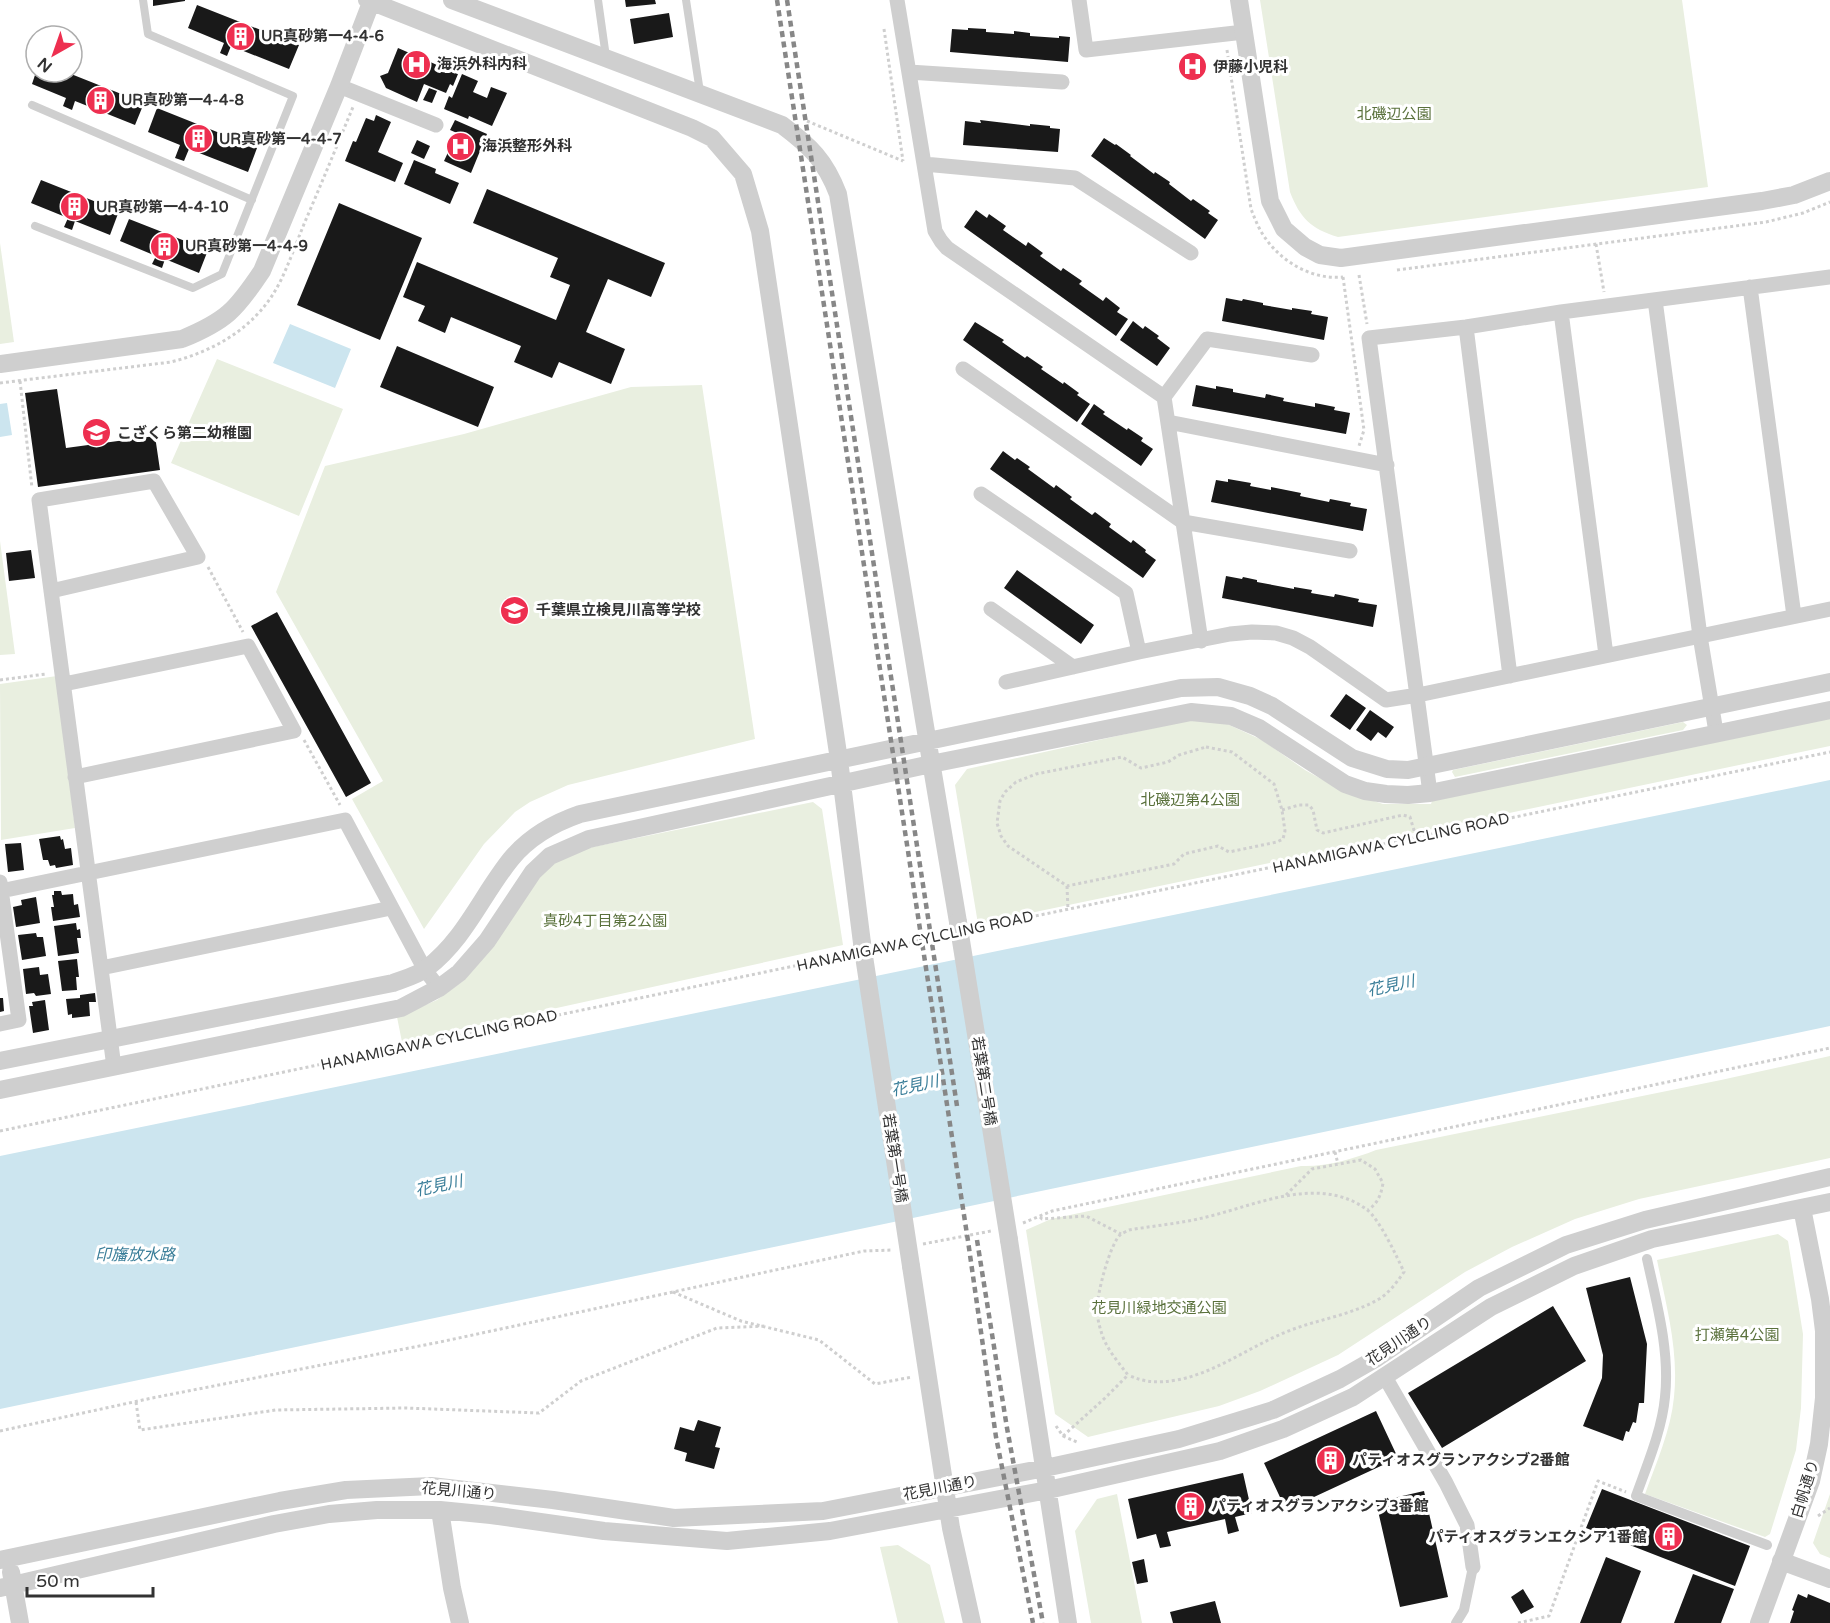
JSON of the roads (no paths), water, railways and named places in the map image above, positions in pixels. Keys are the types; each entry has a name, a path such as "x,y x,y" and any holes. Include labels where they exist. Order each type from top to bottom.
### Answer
{"street":[{"name":"若葉第二号橋","path":"452,0 782,125 815,152 832,179 838,194 931,764 962,928 1068,1623"},
{"path":"897,0 935,231 940,241 1164,397"},
{"path":"1079,0 1086,50 1244,32"},
{"path":"1239,0 1270,201 1284,229 1305,247 1320,255 1341,258 1762,201 1794,195 1830,181"},
{"path":"0,364 182,339 203,330 230,313 244,298 262,271 339,86 370,1"},
{"name":"若葉第一号橋","path":"370,1 692,128 712,138 743,174 760,231 948,1510 972,1623"},
{"path":"909,72 1062,82"},
{"path":"339,86 436,125"},
{"path":"924,164 1075,178 1191,253"},
{"path":"1430,793 1369,338 1466,327 1561,312 1830,277"},
{"path":"1750,287 1794,616"},
{"path":"1655,300 1700,636 1716,732"},
{"path":"1561,312 1606,655"},
{"path":"1466,327 1510,675"},
{"path":"1201,641 1164,397 1207,339 1312,355"},
{"path":"963,369 1183,522 1350,551"},
{"path":"1167,422 1387,465"},
{"path":"51,591 198,557 154,481 39,500 75,777 114,1067"},
{"path":"981,494 1126,593 1139,652"},
{"path":"991,609 1073,667"},
{"path":"1006,682 1230,634 1276,633 1293,638 1310,647 1386,700 1830,609"},
{"path":"63,678 248,646 294,731 75,777"},
{"path":"0,1061 393,983 425,970 443,955 467,926 512,858 531,840 556,822 580,813 927,740 1181,688 1218,687 1250,696 1272,706 1352,758 1387,769 1408,770 1830,682"},
{"path":"0,1090 401,1008 439,988 459,973 487,941 533,872 550,856 589,839 931,764 1191,712 1231,716 1258,728 1345,784 1386,794 1408,795 1430,793 1830,710"},
{"path":"0,1024 19,1020 1,886 88,873 345,820 425,970 439,988"},
{"path":"101,968 391,908"},
{"name":"花見川通り","path":"4,1559 280,1501 346,1490 431,1486 553,1500 674,1518 823,1511 1045,1468 1179,1439 1274,1410 1375,1359 1479,1288 1566,1245 1645,1220 1830,1177"},
{"name":"花見川通り","path":"7,1586 274,1524 329,1514 377,1510 440,1510 491,1515 604,1532 727,1541 830,1531 1048,1490 1220,1451 1283,1429 1353,1396 1491,1306 1574,1266 1652,1239 1830,1202"},
{"name":"白帆通り","path":"1759,1623 1811,1481 1819,1444 1824,1398 1824,1331 1802,1208"},
{"path":"1647,1259 1662,1337 1665,1399 1654,1443 1636,1496 1767,1545"},
{"path":"1385,1377 1446,1483 1467,1525 1473,1567 1464,1610 1456,1623"},
{"path":"440,1510 455,1623"},
{"path":"4,1559 7,1586 20,1623"},
{"path":"1781,1561 1830,1579"},
{"path":"452,1588 460,1623"}],"lane":[{"path":"35,226 193,288 222,274 293,96 148,34 143,0"},
{"path":"598,0 606,58"},
{"path":"686,0 700,94"},
{"path":"32,105 252,200"}],"water":[{"path":"290,324 351,349 335,388 273,363"},
{"path":"7,403 12,435 0,437 0,404"},
{"name":"印旛放水路","path":"1830,780 1830,1026 0,1409 0,1156"}],"railway":[{"path":"777,0 968,1241 996,1437 1033,1623"},
{"path":"787,0 957,1106"},
{"path":"977,1240 1007,1428 1043,1623"}],"place":[{"name":"UR真砂第一4-4-6","path":"240,36"},
{"name":"海浜外科内科","path":"416,64"},
{"name":"伊藤小児科","path":"1192,67"},
{"name":"UR真砂第一4-4-8","path":"100,100"},
{"name":"UR真砂第一4-4-7","path":"198,139"},
{"name":"海浜整形外科","path":"461,146"},
{"name":"UR真砂第一4-4-10","path":"75,207"},
{"name":"UR真砂第一4-4-9","path":"164,246"},
{"name":"こざくら第二幼稚園","path":"96,433"},
{"name":"千葉県立検見川高等学校","path":"515,610"},
{"name":"パティオスグランアクシブ2番館","path":"1331,1460"},
{"name":"パティオスグランアクシブ3番館","path":"1190,1506"},
{"name":"パティオスグランエクシア1番館","path":"1668,1537"}],"park label":[{"name":"北磯辺公園","path":"1394,114"},
{"name":"北磯辺第4公園","path":"1190,800"},
{"name":"真砂4丁目第2公園","path":"605,921"},
{"name":"花見川緑地交通公園","path":"1159,1308"},
{"name":"打瀬第4公園","path":"1737,1335"}],"water label":[{"name":"花見川","path":"1391,986"},
{"name":"花見川","path":"915,1086"},
{"name":"花見川","path":"439,1186"}]}
